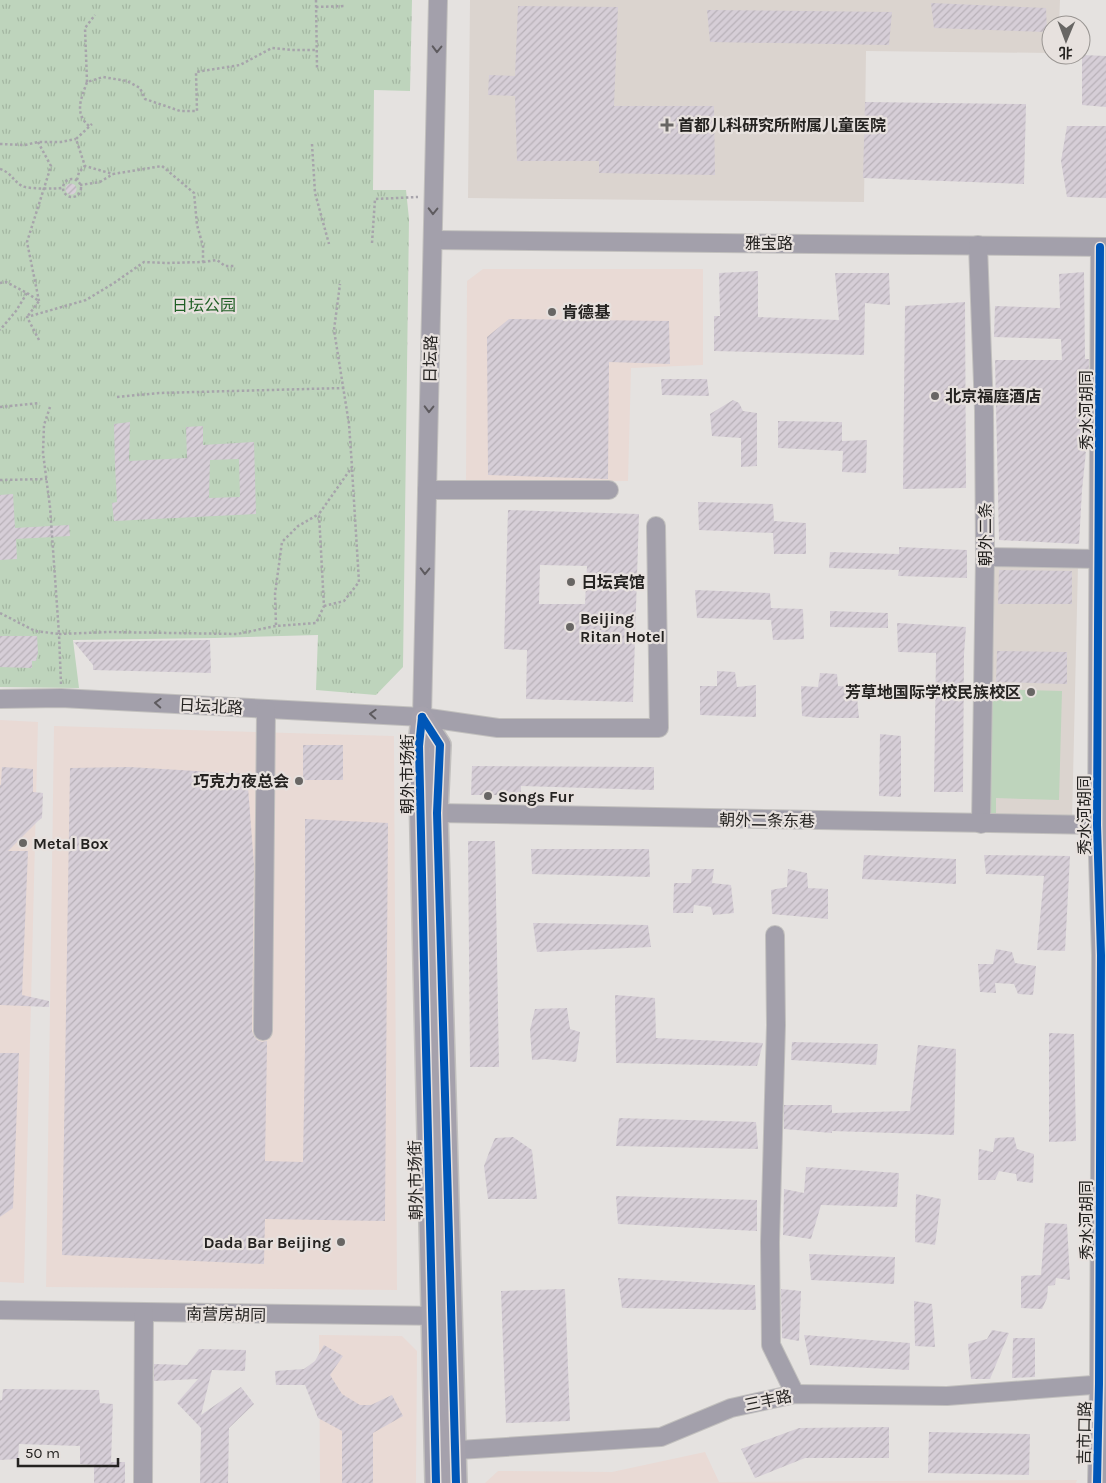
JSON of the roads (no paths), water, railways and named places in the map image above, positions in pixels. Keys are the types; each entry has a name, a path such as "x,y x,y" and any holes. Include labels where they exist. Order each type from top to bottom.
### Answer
{"main road":[{"name":"朝外市场街","path":"422,717 440,745 437,813 445,1451 436,1483"},
{"name":"朝外市场街","path":"422,717 419,746 442,1316"},
{"name":"朝外市场街","path":"445,1451 456,1483"}],"street":[{"name":"日坛路","path":"422,717 438,0"},
{"name":"雅宝路","path":"433,240 1103,247"},
{"name":"朝外二条","path":"978,245 984,411 986,557 981,824"},
{"name":"秀水河胡同","path":"1103,247 1099,559 1102,608 1097,825 1103,946 1103,1384"},
{"path":"427,490 609,490"},
{"name":"日坛北路","path":"0,699 61,698 422,717 498,728 658,728 656,526"},
{"path":"986,557 1099,559"},
{"path":"263,1031 266,709"},
{"name":"朝外二条东巷","path":"437,813 1097,825"},
{"path":"775,935 776,1025 770,1242 771,1345 795,1394"},
{"name":"南营房胡同","path":"0,1310 442,1316"},
{"path":"143,1483 144,1312"},
{"name":"三丰路","path":"445,1451 661,1437 731,1408 795,1394 947,1396 1103,1384"},
{"name":"吉市口路","path":"1097,1483 1103,1384"}],"place":[{"name":"首都儿科研究所附属儿童医院","path":"667,125"},
{"name":"肯德基","path":"552,312"},
{"name":"北京福庭酒店","path":"935,396"},
{"name":"日坛宾馆","path":"571,582"},
{"name":"Beijing Ritan Hotel","path":"570,627"},
{"name":"芳草地国际学校民族校区","path":"1031,692"},
{"name":"巧克力夜总会","path":"299,781"},
{"name":"Songs Fur","path":"488,796"},
{"name":"Metal Box","path":"23,843"},
{"name":"Dada Bar Beijing","path":"341,1242"}],"park label":[{"name":"日坛公园","path":"204,305"}]}
